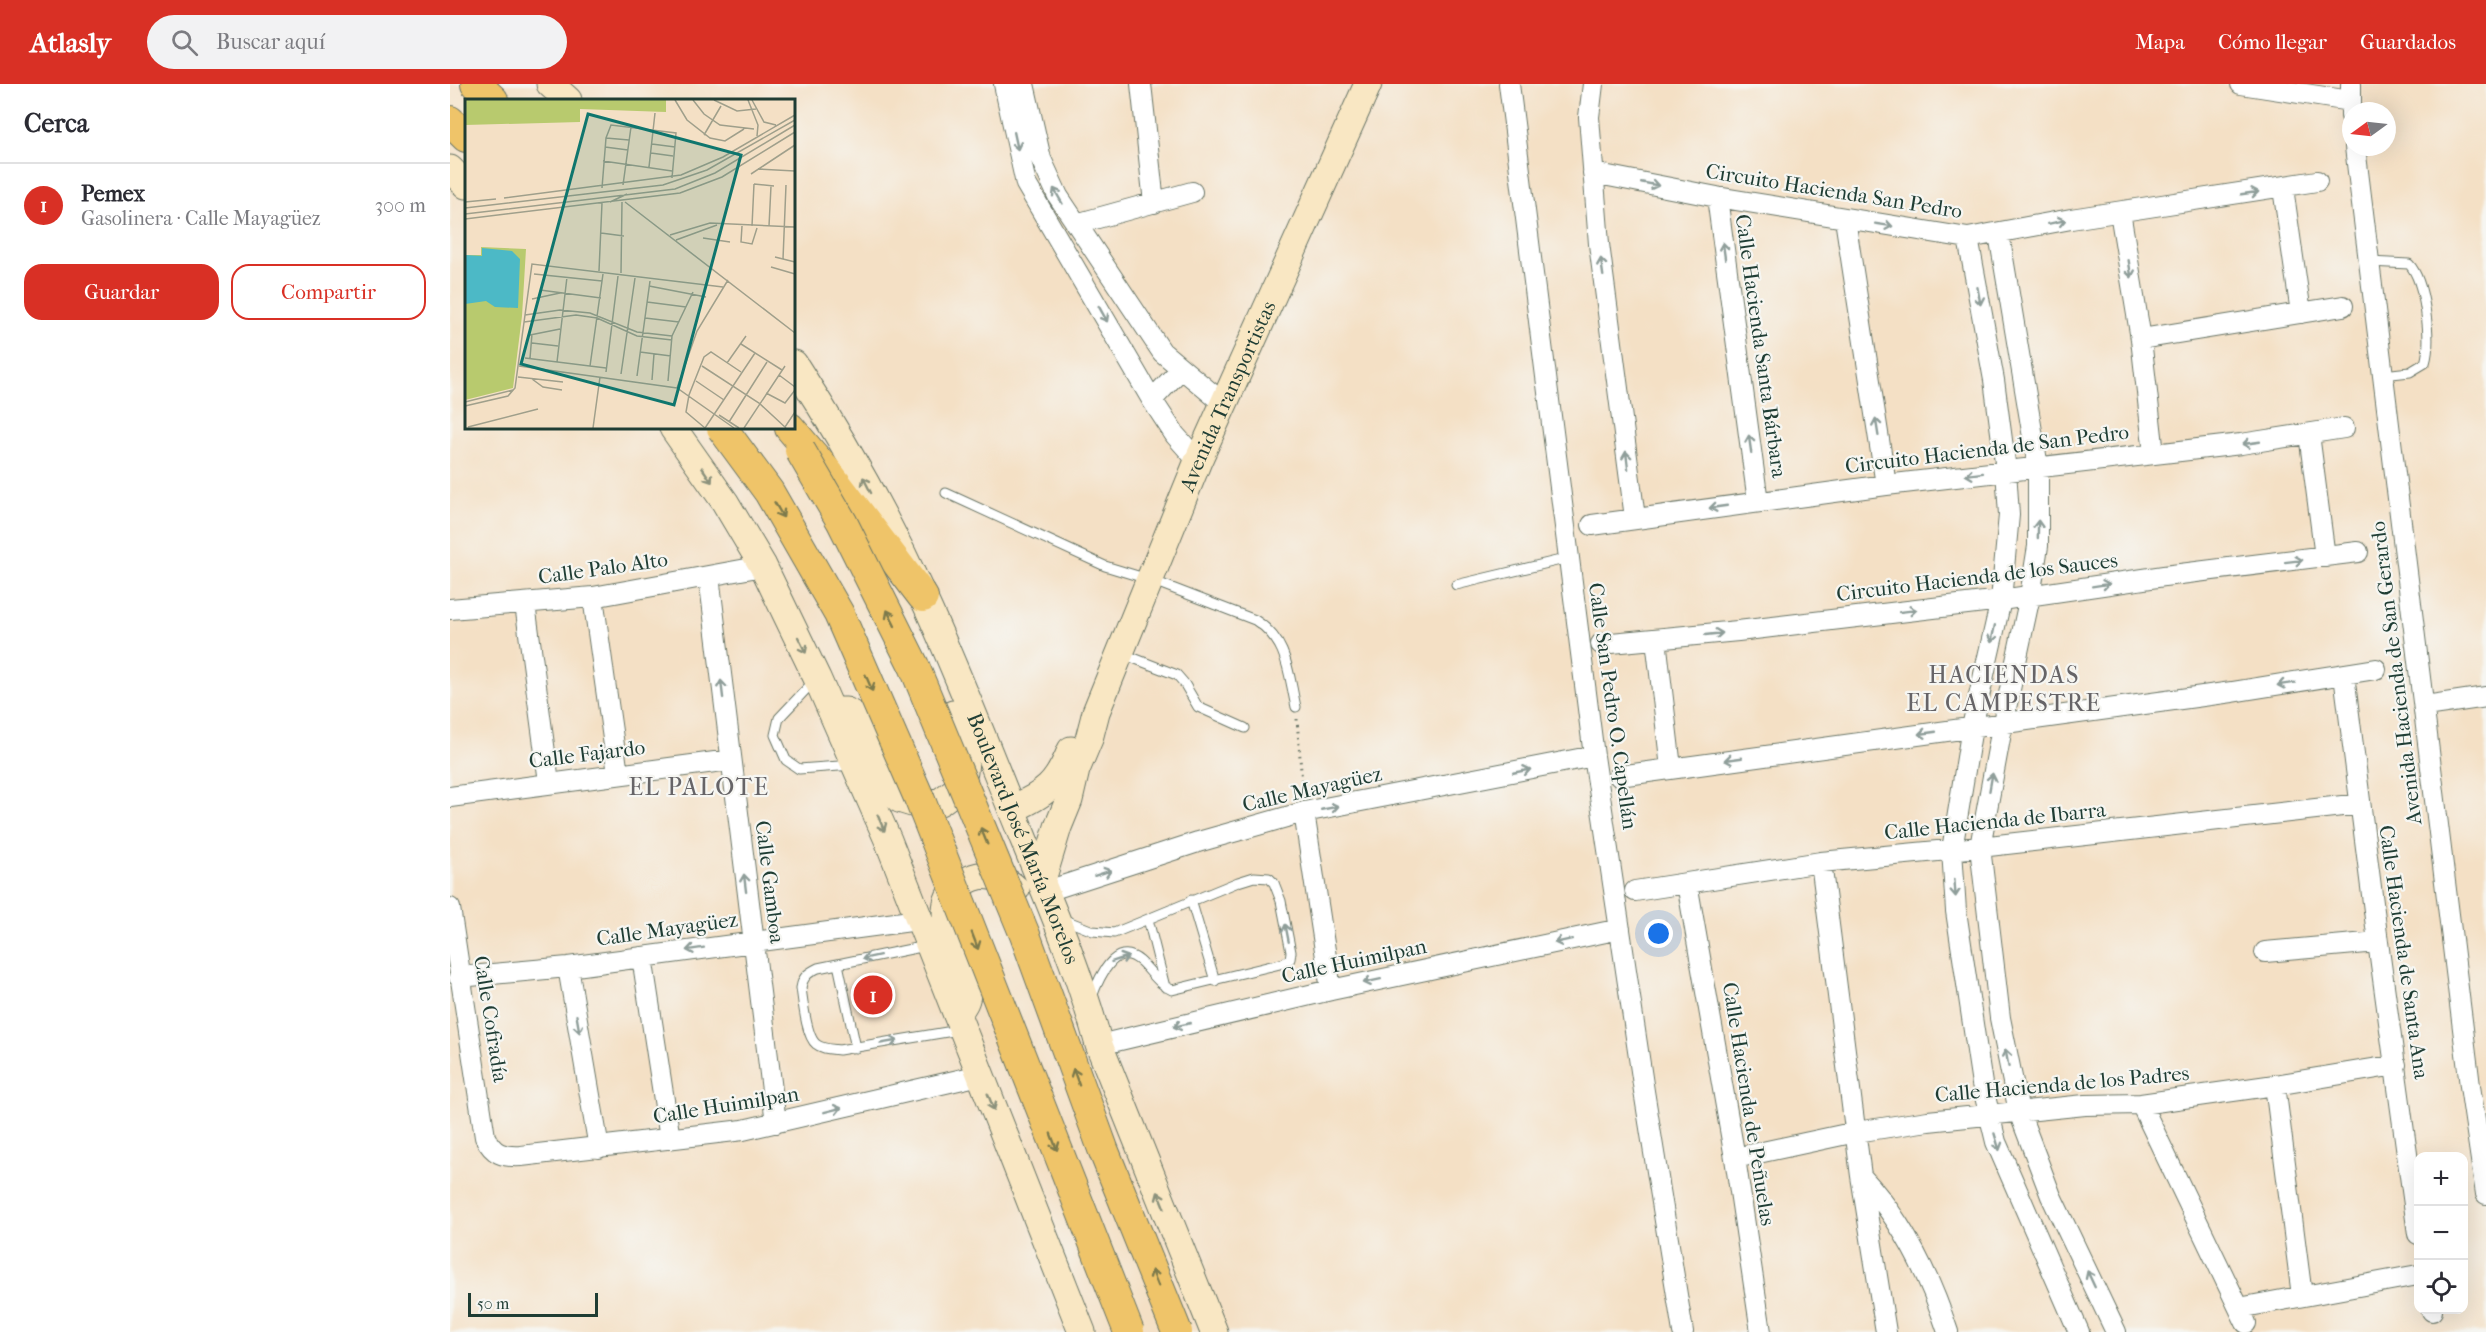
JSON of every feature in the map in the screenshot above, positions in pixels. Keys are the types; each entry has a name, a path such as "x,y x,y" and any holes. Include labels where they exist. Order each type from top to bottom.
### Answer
{"main road":[{"path":"476,84 492,99"},
{"path":"495,84 503,99"},
{"path":"450,121 465,136"},
{"path":"723,429 769,492 839,614 920,800 1129,1332"},
{"path":"791,435 830,475 923,597"},
{"name":"Boulevard José María Morelos","path":"791,435 842,522 919,676 1025,935 1103,1149 1177,1332"}],"street":[{"path":"550,84 567,99"},
{"path":"1004,84 1026,184 1152,400 1175,435 1198,461"},
{"path":"1024,84 1041,159 1058,196 1149,336 1180,370 1224,404"},
{"path":"1141,84 1154,203"},
{"name":"Avenida Transportistas","path":"1044,886 1058,827 1069,800 1076,770 1089,740 1096,712 1198,461 1368,84"},
{"name":"Calle San Pedro O. Capellán","path":"1509,84 1594,756 1683,1332"},
{"path":"1593,84 1589,117 1599,244 1635,518"},
{"path":"2241,84 2351,100"},
{"name":"Avenida Hacienda de San Gerardo","path":"2356,156 2469,1075 2486,1194"},
{"path":"450,169 465,184"},
{"name":"Circuito Hacienda San Pedro","path":"1593,173 1717,197 1968,238 2317,182"},
{"path":"2283,188 2301,313"},
{"path":"1076,224 1192,192"},
{"name":"Calle Hacienda Santa Bárbara","path":"1717,197 1758,502"},
{"path":"2120,212 2141,339 2154,454"},
{"path":"1845,219 1886,485"},
{"path":"2000,234 2038,467 2038,546 1980,848 2000,1018 2019,1112 2051,1196 2116,1332"},
{"path":"1968,238 1994,380 2006,470 2009,514 2001,600 1972,727 1952,850 1956,911 1971,1020 1990,1117 2003,1161 2079,1332"},
{"path":"2141,339 2343,306"},
{"name":"Boulevard José María Morelos","path":"795,366 829,417 862,475 923,597 1044,886 1085,995 1099,1045 1214,1332"},
{"path":"1152,400 1180,370"},
{"path":"674,429 725,502 763,566 818,678 888,840 1082,1332"},
{"name":"Circuito Hacienda de San Pedro","path":"1592,525 1886,485 2344,429"},
{"path":"2309,434 2325,557"},
{"name":"Circuito Hacienda de los Sauces","path":"1601,644 2001,600 2164,576 2358,552"},
{"name":"Calle Palo Alto","path":"450,609 593,597 763,566"},
{"name":"Calle Gamboa","path":"709,576 776,1123"},
{"path":"593,597 618,774"},
{"path":"525,604 549,783"},
{"path":"1656,639 1671,768"},
{"path":"832,711 846,711 860,719 889,787 899,799 915,804 939,802 956,790 964,772 966,747 940,681 941,664 946,651"},
{"path":"1619,776 2095,711 2376,669"},
{"name":"Calle Hacienda de Santa Ana","path":"2344,675 2414,1206"},
{"path":"2425,706 2486,697"},
{"name":"Avenida Transportistas","path":"1012,809 1038,798 1058,779 1072,746 1096,712"},
{"name":"Calle Mayagüez","path":"1044,886 1304,812 1594,756"},
{"name":"Calle Fajardo","path":"450,796 730,760"},
{"name":"Calle Hacienda de Ibarra","path":"1635,891 1821,862 1980,848 2360,804"},
{"path":"1304,812 1331,990"},
{"path":"1821,862 1861,1176 1886,1332"},
{"path":"959,1022 967,991 965,974 948,928 946,907 951,892 969,878 983,875 1008,881 1026,898 1050,962 1085,995"},
{"name":"Calle Hacienda de Peñuelas","path":"1687,884 1735,1158 1761,1332"},
{"name":"Calle Cofradía","path":"450,908 485,1137"},
{"name":"Calle Mayagüez","path":"459,977 568,967 918,920"},
{"name":"Calle Huimilpan","path":"1099,1045 1331,990 1620,929"},
{"path":"2265,952 2378,942"},
{"path":"642,957 670,1139"},
{"path":"568,967 599,1148"},
{"name":"Calle Hacienda de los Padres","path":"1735,1158 1856,1132 1928,1121 1990,1117 2085,1105 2141,1104 2396,1065"},
{"name":"Calle Huimilpan","path":"485,1137 498,1154 508,1156 599,1148 776,1123 980,1075"},
{"path":"2275,1085 2302,1296"},
{"path":"2141,1104 2242,1315 2302,1296 2414,1276"},
{"path":"1861,1176 1888,1206 1905,1233 1940,1305 1948,1332"}],"lane":[{"path":"2369,262 2409,264 2419,278 2426,321 2428,342 2426,363 2410,372 2383,375"},
{"path":"946,493 1105,566 1203,598 1255,621 1268,629 1277,639 1284,654 1296,707"},
{"path":"1456,585 1569,558"},
{"path":"1120,653 1177,675 1198,707 1245,728"},
{"path":"818,678 779,718 775,735 786,760 799,769 855,764"},
{"path":"1056,917 1104,933 1125,930 1191,900 1238,882 1263,876 1274,883 1281,901 1291,952 1290,959 1279,966 1181,990 1172,990 1165,987 1139,960 1132,956 1125,956 1110,963 1085,995"},
{"path":"1191,900 1215,981"},
{"path":"1148,919 1165,987"},
{"path":"928,945 818,968 807,973 802,980 801,988 810,1037 816,1044 839,1050 959,1022"},
{"path":"838,964 855,1048"}],"path":[{"path":"1296,707 1304,812"}],"place":[{"name":"Pemex","path":"873,995"}],"district":[{"name":"HACIENDAS EL CAMPESTRE","path":"2004,689"},
{"name":"EL PALOTE","path":"699,787"}]}
